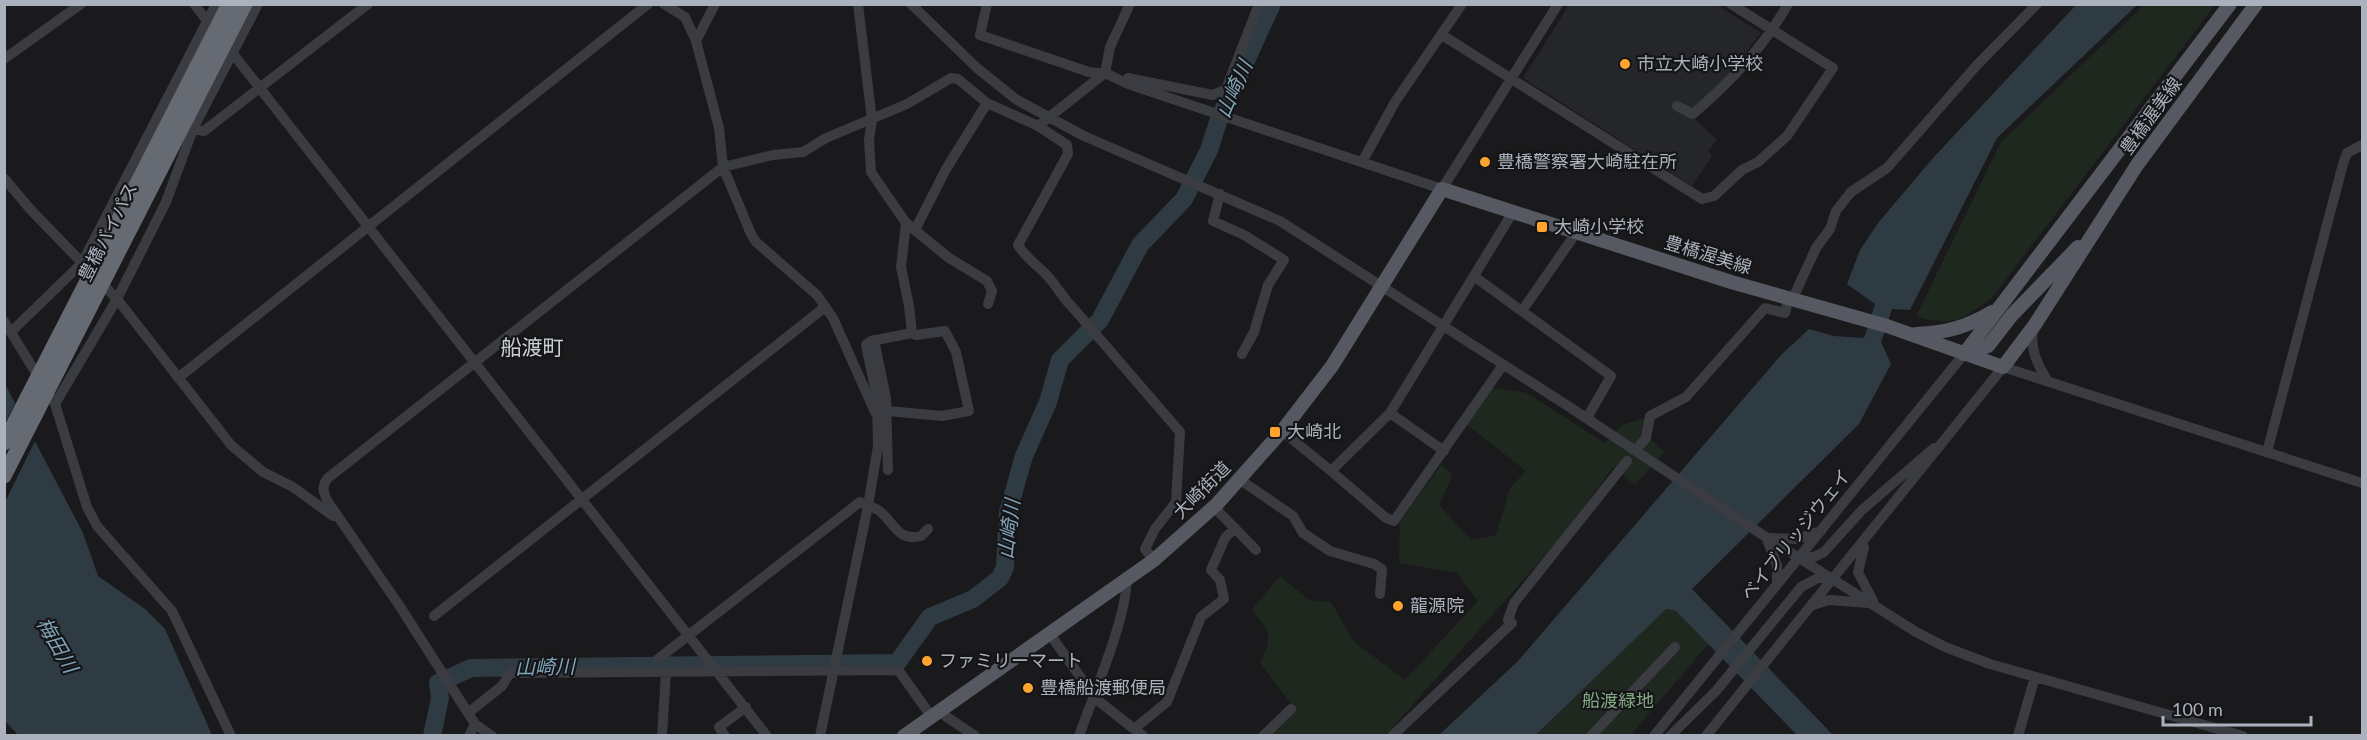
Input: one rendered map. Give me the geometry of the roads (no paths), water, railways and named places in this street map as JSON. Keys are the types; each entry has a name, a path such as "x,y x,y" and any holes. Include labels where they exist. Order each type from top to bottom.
{"highway":[{"name":"豊橋バイパス","path":"4,443 229,4"},
{"name":"豊橋バイパス","path":"4,476 245,4"}],"main road":[{"name":"豊橋渥美線","path":"1964,354 2230,4"},
{"name":"豊橋渥美線","path":"1442,189 1731,282 1791,297 1887,326 2003,367 2034,326 2137,165 2256,4"},
{"name":"大崎街道","path":"904,735 1154,560 1214,507 1282,431 1332,366 1442,189"},
{"path":"1964,354 1988,346 2012,315 2096,229"},
{"path":"1908,334 1938,333 1957,329 1999,308"}],"street":[{"path":"4,58 81,4"},
{"path":"194,4 231,56 767,735"},
{"path":"12,330 82,263 216,4"},
{"path":"55,404 117,299 166,202 193,129 258,4"},
{"path":"193,129 204,131 259,91 368,4"},
{"path":"178,378 648,4"},
{"path":"664,4 685,17 696,41 719,128 723,167 753,238 810,289 833,318 877,417"},
{"path":"696,41 711,17 715,4"},
{"path":"858,4 872,120 869,140 871,171 906,223 950,258 987,281 992,291 988,304"},
{"path":"911,4 977,68 1017,100 1048,118 1280,221 1587,418 1798,558 1945,647 1990,664 2243,735"},
{"path":"987,4 980,35 1089,72 1105,73 1213,95 1226,89 1259,4"},
{"path":"1362,162 1395,102 1462,4"},
{"path":"1105,73 1128,84 1442,189 1558,4"},
{"path":"1442,35 1512,77 1702,199 1714,196 1742,170 1758,162 1787,136 1833,68 1731,4"},
{"path":"1677,106 1693,114 1749,62 1773,31 1788,4"},
{"path":"1640,445 1646,438 1650,416 1686,397 1765,308 1785,313 1816,248 1830,230 1836,211 1851,192 1887,168 1977,65 2037,4"},
{"path":"1038,126 1105,73 1110,47 1130,5"},
{"path":"492,735 475,724 323,493 324,483 723,167 773,154 803,152 826,138 872,120 951,78 958,79 987,103 1038,126 1067,145 1068,154 1018,245 1027,260 1050,279 1060,296 1180,432 1176,502 1155,528 1145,549 1154,560"},
{"path":"915,231 946,170 987,103"},
{"path":"2267,452 2343,164 2347,153 2362,145"},
{"path":"4,178 30,209 117,299 231,445 247,460 313,500 345,526"},
{"path":"1220,194 1213,222 1244,235 1284,260 1268,285 1254,332 1242,354"},
{"path":"1331,471 1390,413 1513,212"},
{"path":"906,223 900,267 909,306 912,333"},
{"path":"1522,311 1576,233"},
{"path":"1475,277 1611,376 1587,418"},
{"path":"434,616 825,307"},
{"path":"4,321 12,330 55,404 87,507 97,526 172,610 231,735"},
{"path":"2034,326 2031,340 2034,353 2038,366 2048,381"},
{"path":"820,735 868,506 878,446 876,389 866,345 874,340 912,333 916,335 945,332 956,352 969,411 942,416 888,411"},
{"path":"874,340 882,370 888,411 888,470"},
{"name":"ベイブリッジウェイ","path":"1654,735 1964,354"},
{"path":"1282,431 1386,518 1394,521 1503,365"},
{"path":"1706,735 2003,367 2362,483"},
{"path":"1390,413 1444,451"},
{"path":"1798,558 1814,557 1824,552 1862,510 1948,437"},
{"path":"1392,735 1512,623 1508,620 1514,603 1627,462"},
{"path":"1239,479 1293,516 1303,533 1330,551 1374,564 1382,569 1380,594"},
{"path":"658,659 860,502 880,511 889,524 906,537 921,536 928,529"},
{"path":"1214,507 1256,550"},
{"path":"1049,633 1093,694 1139,732 1167,702 1201,617 1224,599 1220,580 1211,570 1224,538 1235,528"},
{"path":"1766,537 1796,539 1821,531"},
{"path":"1766,537 1777,565 1777,584"},
{"path":"1867,538 1858,572 1875,605"},
{"path":"1079,735 1120,617 1127,588 1126,578"},
{"path":"1670,735 1704,704 1801,587 1818,578 1834,578"},
{"path":"1812,605 1829,600 1847,599 1875,605"},
{"path":"1591,735 1675,647"},
{"path":"468,713 502,686 510,673 666,672 714,667 834,667 899,671 935,714 975,735"},
{"path":"662,735 666,672"},
{"path":"2018,735 2035,677"},
{"path":"725,735 719,727 746,707"},
{"path":"1263,735 1291,709"},
{"path":"469,735 475,724"}],"water":[{"path":"2076,5 2137,5 1997,138 1910,310 1892,309 1881,342 1891,364 1859,424 1692,589 1833,735 1797,735 1676,611 1666,609 1536,735 1438,736 1518,661 1781,355 1809,329 1834,336 1864,338 1875,304 1847,284 1860,250 1878,223 1933,158"},
{"name":"梅田川","path":"4,382 83,533 98,576 145,609 165,629 212,735 18,735 5,721"}],"waterway":[{"name":"山崎川","path":"432,736 440,698 438,683 471,668 897,663 930,617 973,599 1000,578 1005,567 1008,512 1024,456 1048,402 1060,360 1100,320 1140,245 1184,199 1209,150 1219,119 1272,4"}],"place":[{"name":"市立大崎小学校","path":"1625,64"},
{"name":"豊橋警察署大崎駐在所","path":"1485,162"},
{"name":"大崎小学校","path":"1542,227"},
{"name":"大崎北","path":"1275,432"},
{"name":"龍源院","path":"1398,606"},
{"name":"ファミリーマート","path":"927,661"},
{"name":"豊橋船渡郵便局","path":"1028,688"}],"district":[{"name":"船渡町","path":"532,348"}],"park label":[{"name":"船渡緑地","path":"1618,701"}]}
